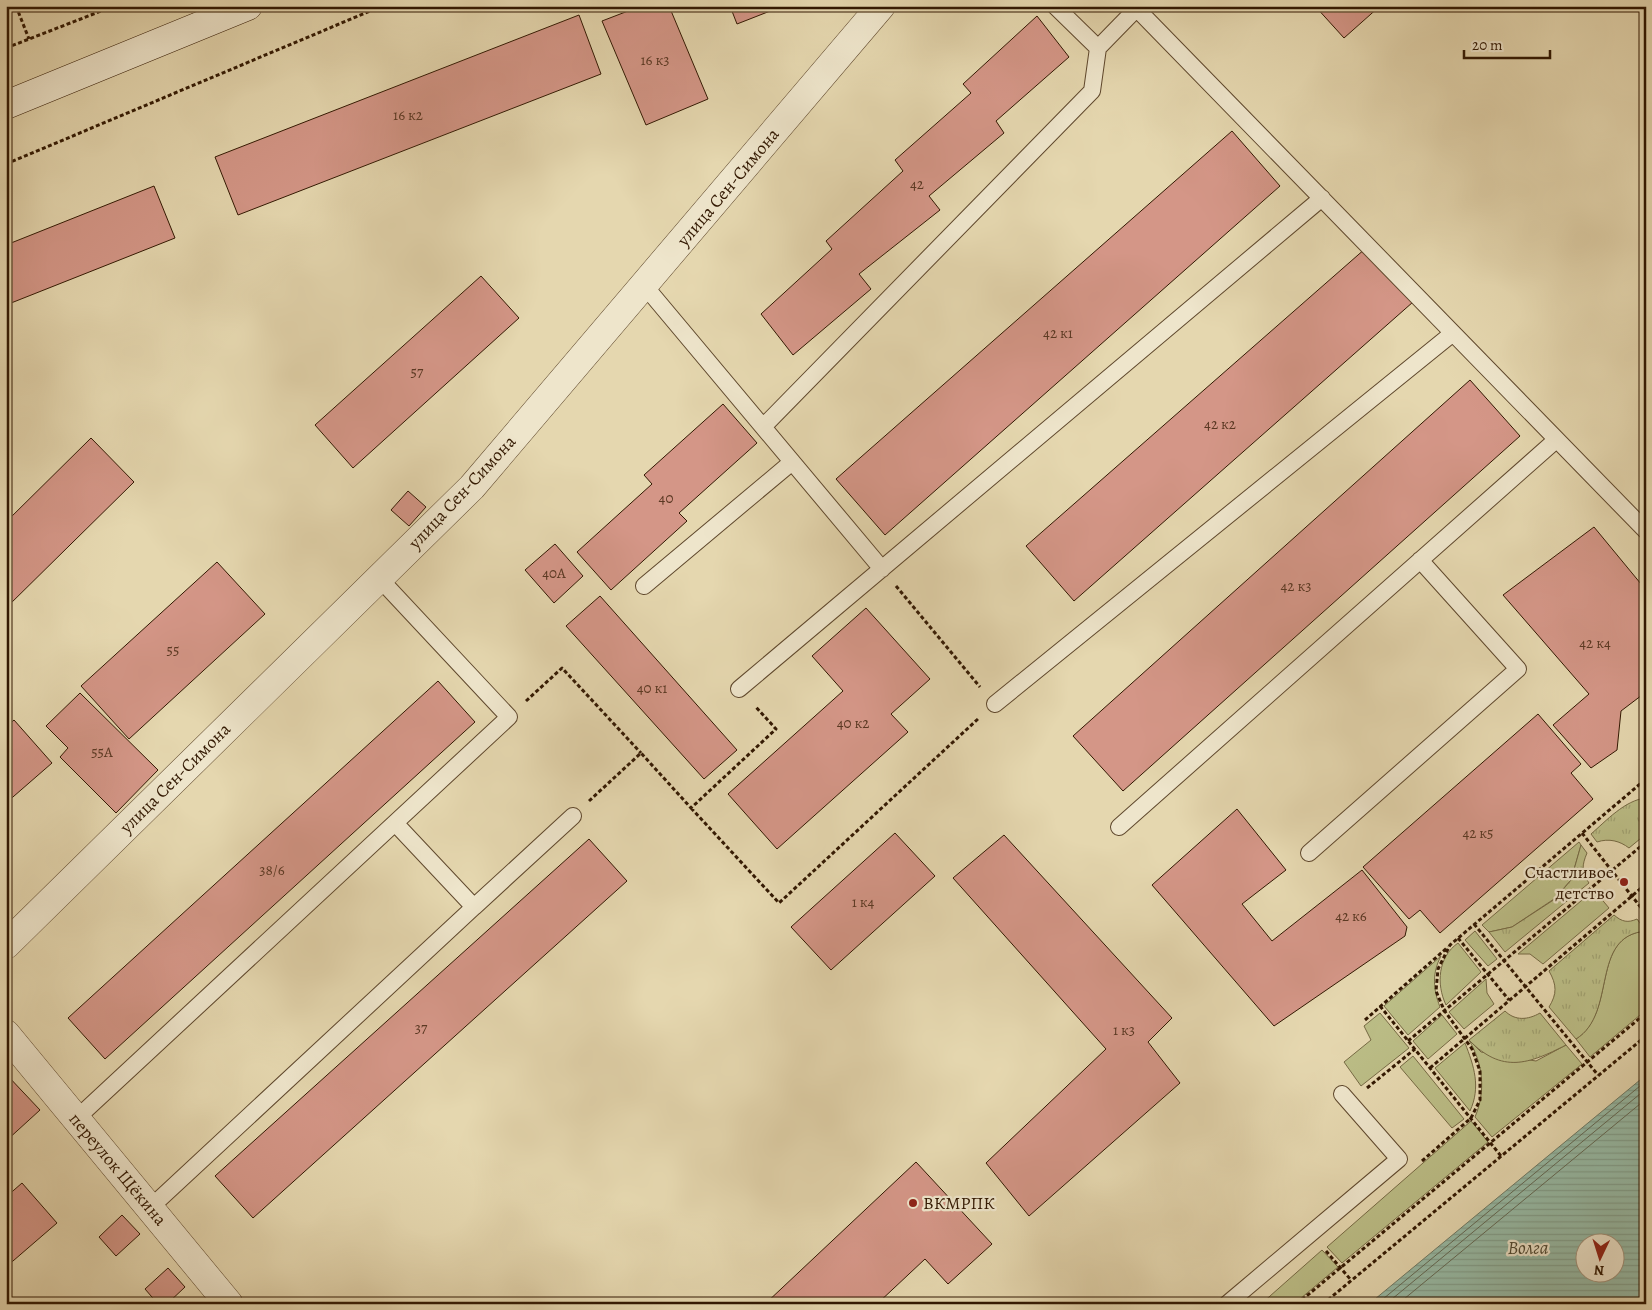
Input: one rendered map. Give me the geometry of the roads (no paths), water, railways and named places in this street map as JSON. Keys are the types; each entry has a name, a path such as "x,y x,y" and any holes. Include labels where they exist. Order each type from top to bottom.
{"street":[{"path":"6,105 248,6"},
{"name":"улица Сен-Симона","path":"6,945 472,487 882,6"},
{"name":"переулок Щёкина","path":"6,1034 229,1304"}],"lane":[{"path":"1055,6 1098,48"},
{"path":"763,427 1092,91 1098,48 1138,7 1646,531"},
{"path":"739,689 1322,198"},
{"path":"644,285 882,569"},
{"path":"995,704 1453,333"},
{"path":"1119,827 1556,440"},
{"path":"644,586 792,462"},
{"path":"1309,853 1518,668 1420,560"},
{"path":"76,1119 509,717 379,578"},
{"path":"150,1208 573,816"},
{"path":"395,822 474,907"},
{"path":"1227,1304 1399,1159 1346,1098"}],"water":[{"name":"Волга","path":"1646,1075 1646,1304 1369,1304"}],"place":[{"name":"Счастливое детство","path":"1624,882"},
{"name":"ВКМРПК","path":"913,1203"}]}
